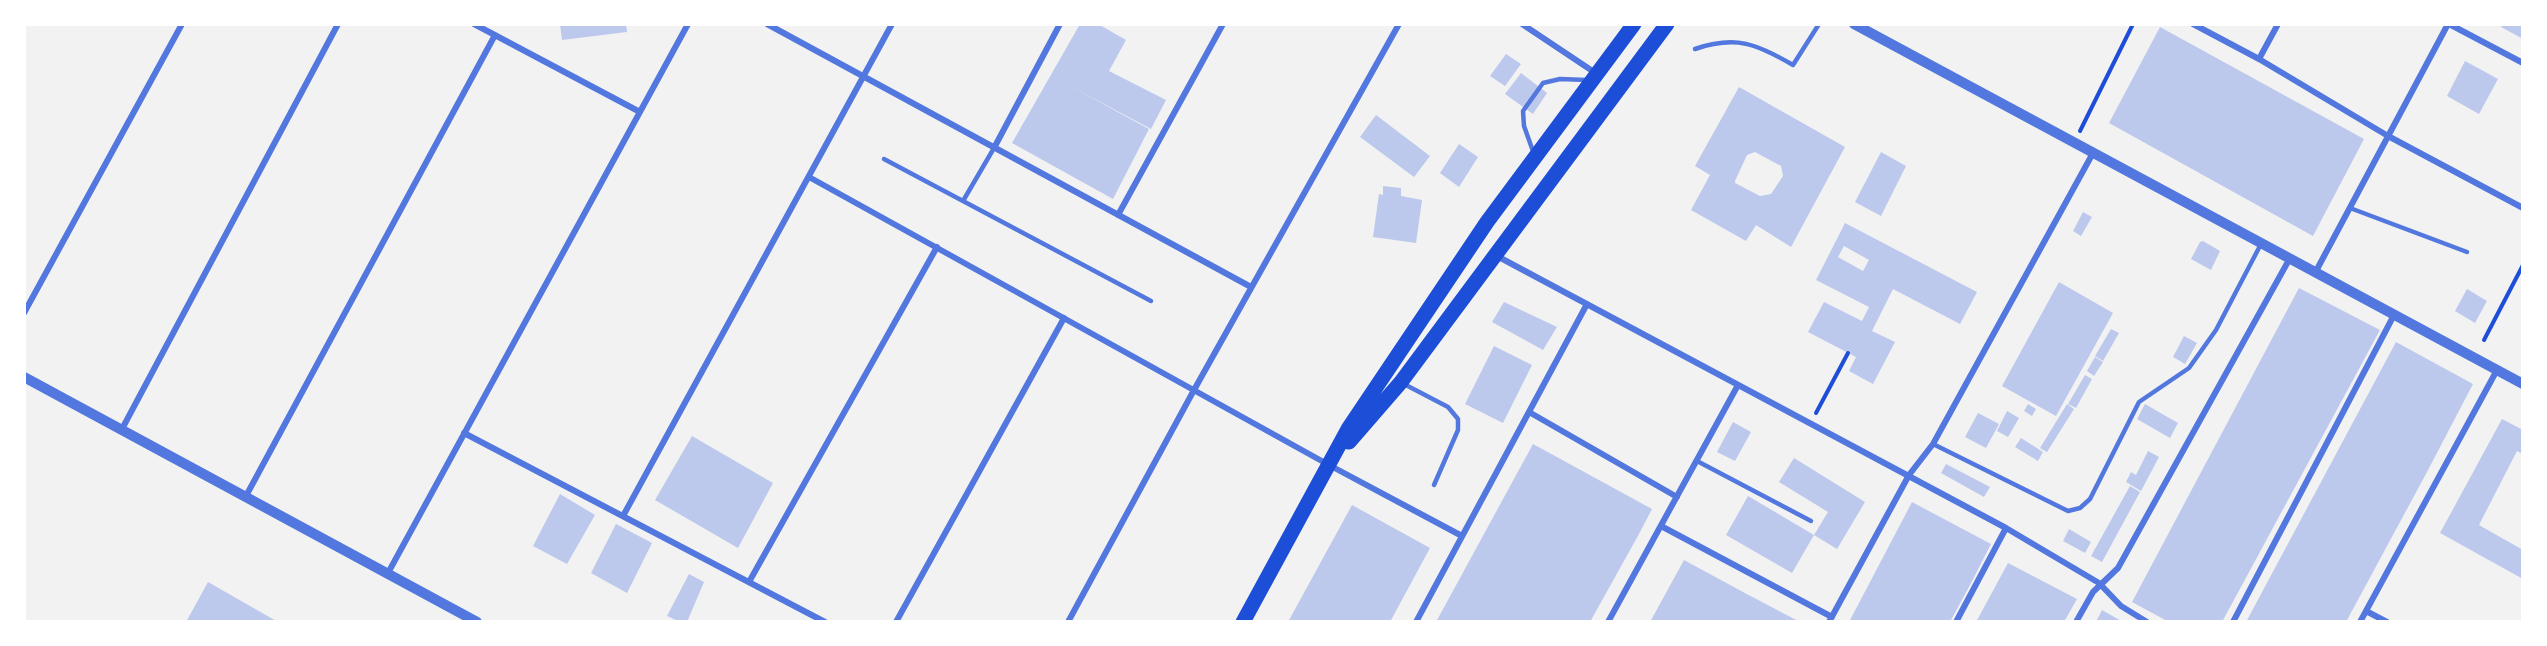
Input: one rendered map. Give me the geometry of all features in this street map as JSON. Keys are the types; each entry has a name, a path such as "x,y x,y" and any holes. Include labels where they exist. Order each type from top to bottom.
{"main road":[{"path":"1243,622 1348,429 1445,281 1634,24"},
{"path":"1329,465 1401,382 1666,24"}],"street":[{"path":"24,313 182,24"},
{"path":"122,429 338,24"},
{"path":"474,24 640,112"},
{"path":"388,573 688,24"},
{"path":"767,24 1251,287"},
{"path":"623,516 809,177 862,75 892,24"},
{"path":"994,148 1060,24"},
{"path":"1118,215 1223,24"},
{"path":"1068,622 1251,287 1399,24"},
{"path":"1522,24 1595,77"},
{"path":"1854,24 2523,384"},
{"path":"2193,24 2259,59 2388,136 2523,208"},
{"path":"2259,59 2278,24"},
{"path":"2315,273 2448,24 2523,63"},
{"path":"246,496 495,35"},
{"path":"1661,526 1830,620 1909,475 1934,444 2092,153"},
{"path":"809,177 1329,465 1462,536"},
{"path":"749,582 937,248"},
{"path":"1495,255 2006,528 2100,585 2121,606 2146,622"},
{"path":"2076,622 2093,592 2118,568 2290,258"},
{"path":"1416,622 1587,304"},
{"path":"2233,622 2394,315"},
{"path":"896,622 1064,318"},
{"path":"2360,622 2497,370"},
{"path":"24,377 477,622"},
{"path":"1608,622 1738,386"},
{"path":"1528,412 1677,497"},
{"path":"464,433 825,622"},
{"path":"1956,622 2006,528"},
{"path":"2366,611 2387,622"}],"lane":[{"path":"1695,49 1716,42 1742,41 1766,49 1793,65 1819,24"},
{"path":"1536,158 1524,126 1523,111 1543,83 1560,79 1595,77"},
{"path":"963,201 994,148"},
{"path":"884,159 1151,301"},
{"path":"2350,208 2467,252"},
{"path":"1934,444 2067,511 2080,508 2090,499 2139,402 2189,368 2216,330 2261,244"},
{"path":"1401,382 1448,407 1458,419 1458,430 1434,485"},
{"path":"1696,461 1811,521"}],"path":[{"path":"2073,143 2133,24"},
{"path":"2484,340 2523,265"},
{"path":"1810,424 1848,353"}],"building":[{"path":"560,24 626,24 627,32 562,40"},
{"path":"1080,24 1098,24 1126,40 1109,71 1166,100 1151,129 1070,86 1149,129 1113,199 1012,143"},
{"path":"2502,24 2523,24 2523,39 2501,27"},
{"path":"2160,27 2364,139 2313,236 2109,123"},
{"path":"1506,54 1521,64 1505,86 1490,76"},
{"path":"2465,61 2498,79 2479,114 2447,96"},
{"path":"1521,73 1547,93 1533,114 1505,94"},
{"path":"1739,87 1845,147 1791,247 1756,225 1746,241 1691,210 1710,175 1695,166","holes":["1755,152 1781,166 1783,176 1771,194 1760,196 1735,183 1747,155"]},
{"path":"1376,115 1430,156 1414,177 1360,137"},
{"path":"1459,144 1478,157 1459,187 1440,173"},
{"path":"1881,152 1906,166 1881,216 1855,202"},
{"path":"1383,186 1401,188 1401,196 1422,200 1416,243 1373,237 1379,194 1383,195"},
{"path":"2083,212 2092,217 2081,236 2073,231"},
{"path":"1845,223 1977,292 1960,324 1893,289 1872,331 1895,342 1873,384 1849,371 1856,357 1808,332 1824,302 1862,321 1869,307 1816,280","holes":["1844,246 1869,260 1863,271 1838,257"]},
{"path":"2203,241 2220,251 2211,270 2191,259 2200,242"},
{"path":"2059,282 2113,313 2056,416 2002,386"},
{"path":"2299,288 2380,330 2222,622 2169,622 2132,602"},
{"path":"2467,289 2487,301 2475,323 2455,311"},
{"path":"1504,302 1557,327 1543,350 1492,322"},
{"path":"2111,329 2119,333 2103,361 2095,356"},
{"path":"2184,336 2197,343 2185,364 2173,357"},
{"path":"2396,342 2473,384 2427,472 2346,622 2246,622"},
{"path":"1494,346 1532,365 1503,423 1465,404"},
{"path":"2095,357 2103,362 2094,376 2087,371"},
{"path":"2085,375 2092,379 2076,408 2068,404"},
{"path":"2028,404 2036,409 2032,416 2024,411"},
{"path":"2067,404 2074,409 2047,452 2040,448"},
{"path":"2145,404 2178,423 2170,438 2137,419"},
{"path":"2007,411 2019,418 2008,437 1997,431"},
{"path":"1978,413 1999,424 1986,448 1965,437"},
{"path":"2502,419 2523,430 2523,454 2517,451 2479,525 2523,550 2523,579 2440,533"},
{"path":"1733,422 1751,432 1735,461 1717,452"},
{"path":"692,436 773,483 738,548 655,500"},
{"path":"2021,438 2043,452 2038,461 2015,447"},
{"path":"1533,444 1652,509 1639,534 1590,622 1436,622"},
{"path":"2148,451 2159,457 2141,491 2126,482 2131,472 2136,475"},
{"path":"1794,458 1865,502 1837,549 1814,535 1828,512 1779,482"},
{"path":"1946,464 1990,487 1984,497 1941,473"},
{"path":"2130,486 2140,492 2102,562 2091,556"},
{"path":"560,494 595,515 567,564 533,546"},
{"path":"1748,496 1814,535 1792,573 1726,535"},
{"path":"1912,502 1991,544 1970,585 1950,622 1849,622"},
{"path":"1352,505 1430,548 1390,622 1288,622"},
{"path":"616,524 652,543 627,593 591,573"},
{"path":"2069,529 2091,542 2085,553 2063,541"},
{"path":"1684,560 1743,592 1800,622 1650,622"},
{"path":"2008,563 2077,599 2064,622 1976,622"},
{"path":"689,574 704,582 687,622 680,622 667,616"},
{"path":"208,582 278,622 186,622"},
{"path":"2102,610 2123,622 2096,622"}]}
